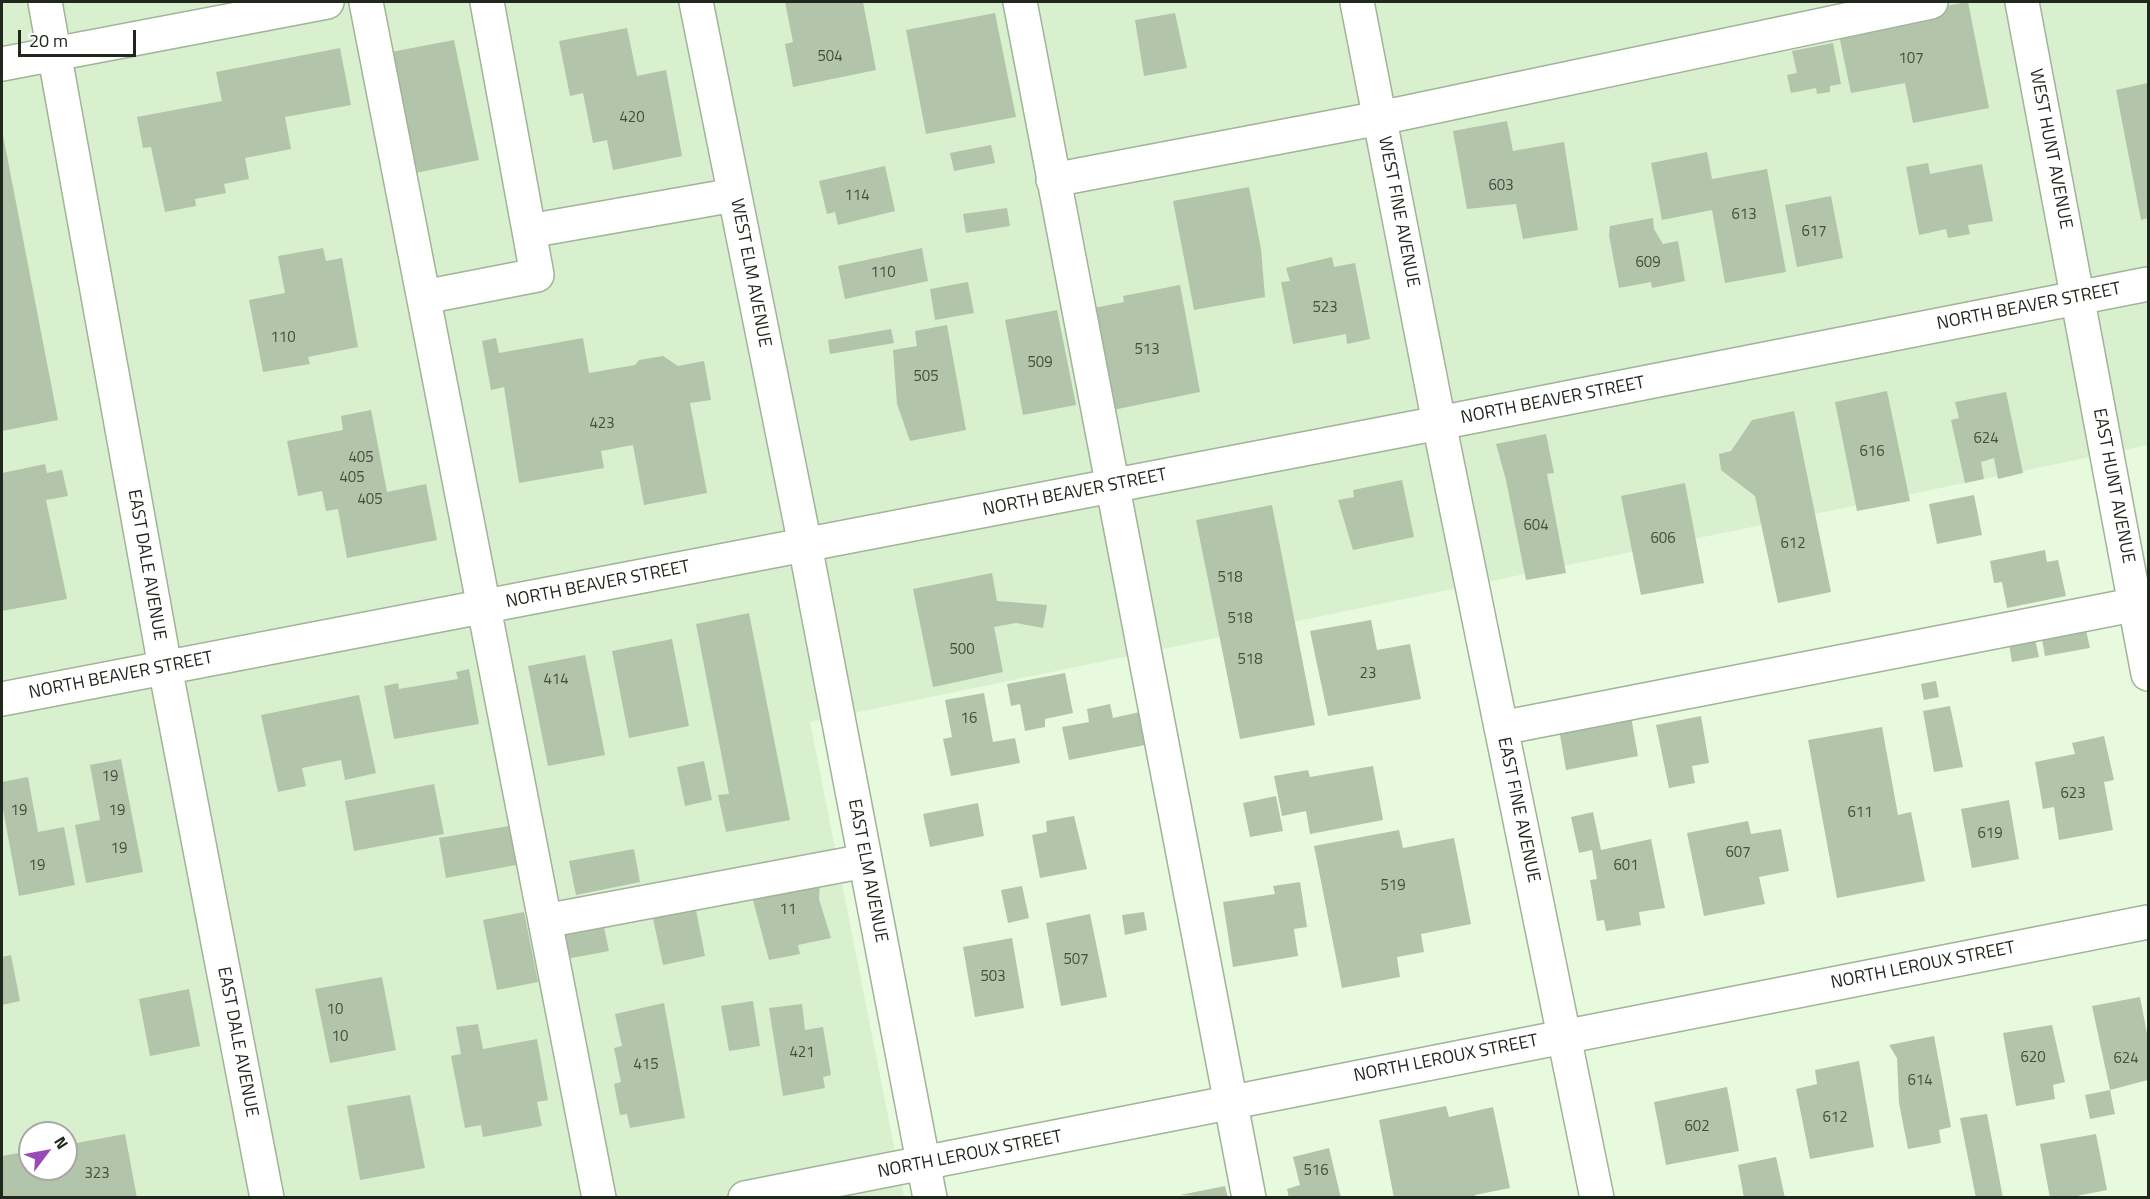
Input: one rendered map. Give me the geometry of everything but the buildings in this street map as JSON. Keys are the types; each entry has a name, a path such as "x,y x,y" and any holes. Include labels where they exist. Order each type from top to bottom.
{"street":[{"name":"EAST DALE AVENUE","path":"45,2 165,667 267,1197"},
{"path":"2,64 327,2"},
{"path":"366,2 599,1197"},
{"path":"424,297 537,275 487,2"},
{"name":"WEST ELM AVENUE","path":"696,2 805,545"},
{"path":"1020,2 1228,1104 1249,1197"},
{"name":"WEST FINE AVENUE","path":"1357,2 1439,423"},
{"path":"1053,180 1380,118 1931,2"},
{"name":"WEST HUNT AVENUE","path":"2022,2 2078,297"},
{"path":"529,231 734,195"},
{"name":"NORTH BEAVER STREET","path":"2,699 1439,423 2148,284"},
{"name":"EAST HUNT AVENUE","path":"2078,297 2142,604 2148,674"},
{"name":"EAST FINE AVENUE","path":"1439,423 1597,1197"},
{"name":"EAST ELM AVENUE","path":"805,545 930,1197"},
{"path":"1501,728 2142,604"},
{"path":"546,921 865,861"},
{"name":"NORTH LEROUX STREET","path":"745,1197 923,1164 2148,922"}],"shaded area":[{"path":"2,2 2148,2 2148,445 810,722 904,1197 2,1198"}]}
